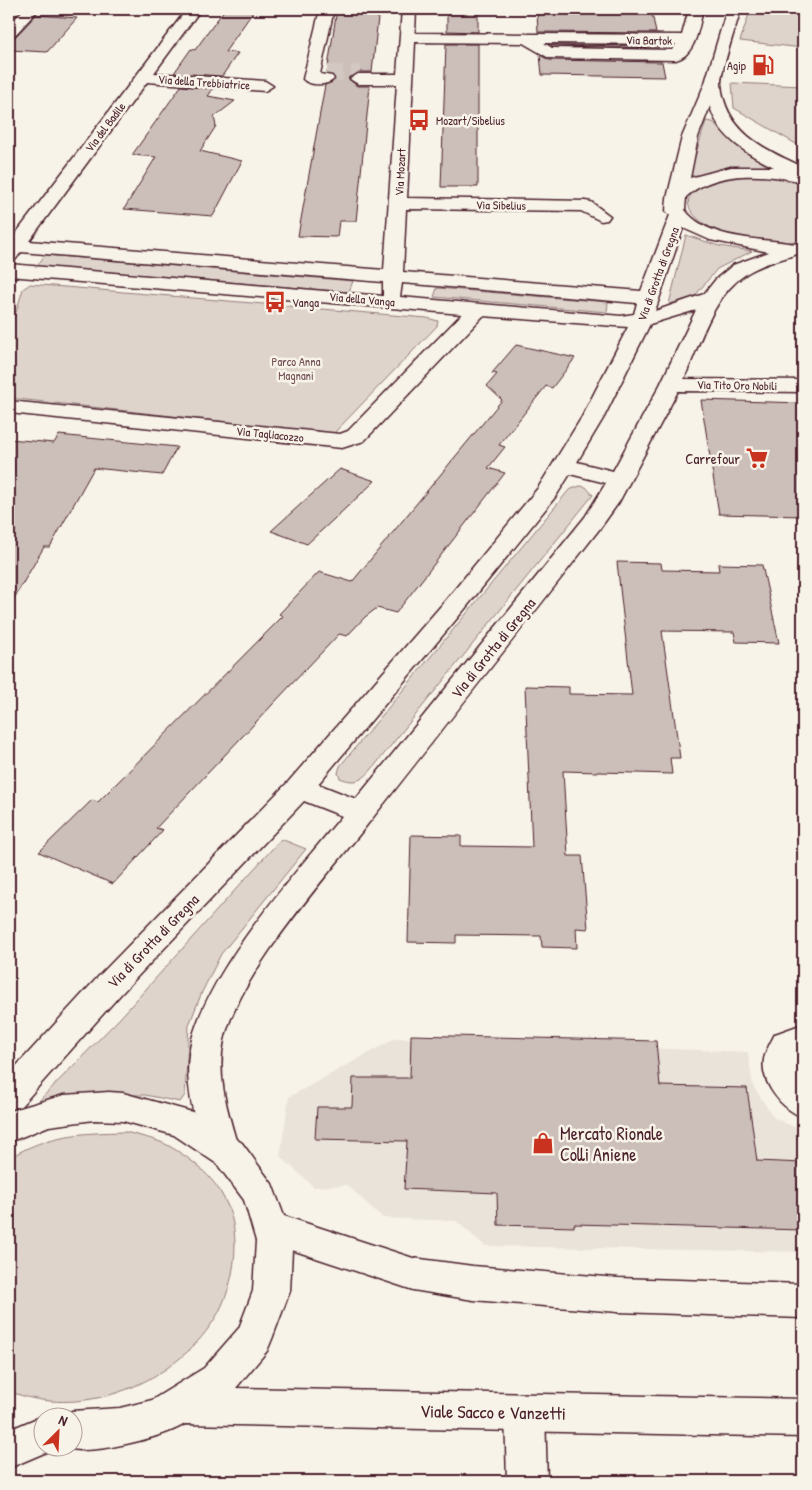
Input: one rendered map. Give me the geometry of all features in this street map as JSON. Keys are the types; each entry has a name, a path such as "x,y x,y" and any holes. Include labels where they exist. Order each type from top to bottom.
{"street":[{"path":"9,33 32,9"},
{"name":"Via del Badile","path":"11,249 194,9"},
{"path":"319,76 327,9"},
{"name":"Via Mozart","path":"392,302 409,9"},
{"name":"Via Bartok","path":"408,37 688,40 696,9"},
{"path":"734,9 713,83 700,110 690,138 675,205 679,215 695,227 720,238 752,245 800,248"},
{"path":"359,76 406,77"},
{"name":"Via della Trebbiatrice","path":"143,77 265,86"},
{"path":"713,83 722,118 735,133 758,151 803,176"},
{"path":"678,193 705,179 732,173 767,172 803,176"},
{"name":"Via Sibelius","path":"398,203 585,206 601,216"},
{"name":"Via di Grotta di Gregna","path":"9,1096 109,986 299,788 461,598 548,491 594,417 642,320 658,269 679,215"},
{"name":"Via di Grotta di Gregna","path":"221,1147 208,1093 205,1056 217,1018 254,951 291,900 593,522 671,385 711,298 723,283 740,269 800,248"},
{"name":"Via della Vanga","path":"11,249 394,276 649,298"},
{"name":"Via della Vanga","path":"9,270 614,321 642,320 668,314 711,298"},
{"name":"Via Tagliacozzo","path":"9,407 342,441 356,436 479,310"},
{"name":"Via Tito Oro Nobili","path":"671,385 803,386"},
{"path":"565,466 619,479"},
{"path":"299,788 361,812"},
{"path":"803,1037 787,1043 779,1061 781,1076 785,1085 803,1103"},
{"name":"Via di Grotta di Gregna","path":"9,1128 45,1114 74,1108 110,1105 142,1109 171,1117 198,1130 221,1147 255,1184 273,1228 275,1268 264,1317 249,1346 222,1377 183,1405 164,1415 140,1423 82,1429"},
{"path":"273,1228 412,1274 473,1283 618,1295 803,1301"},
{"name":"Viale Sacco e Vanzetti","path":"183,1405 524,1413 629,1412 803,1418"},
{"path":"524,1413 527,1481"},
{"path":"9,1425 32,1428"},
{"path":"9,1449 32,1440"}],"shaded area":[{"name":"Mercato Rionale Colli Aniene","path":"396,1038 748,1052 753,1086 774,1118 803,1131 803,1252 485,1246 456,1221 383,1218 347,1185 314,1187 280,1156 289,1097"}],"green space":[{"path":"784,9 803,9 803,48 740,41 749,14 770,15"},
{"path":"732,83 803,86 803,148 734,108"},
{"path":"706,121 713,122 733,143 770,168 720,169 688,179"},
{"path":"759,175 803,182 803,240 762,242 732,236 705,225 696,217 689,206 690,197 697,189 723,180"},
{"path":"686,235 719,246 752,251 717,269 694,297 669,304"},
{"path":"45,255 353,281 349,292 37,266"},
{"name":"Parco Anna Magnani","path":"30,284 427,318 438,321 437,326 334,433 327,433 9,398 9,335 23,289"},
{"path":"437,288 608,302 607,312 434,297"},
{"path":"580,486 586,487 593,495 372,769 358,780 350,781 340,778 338,773 340,766 569,490"},
{"path":"281,839 306,849 221,954 202,992 189,1025 185,1095 180,1102 145,1095 113,1095 32,1108 120,1018"},
{"path":"126,1132 159,1141 178,1151 194,1162 220,1191 231,1214 235,1247 234,1264 225,1298 210,1326 192,1347 171,1366 146,1381 120,1392 92,1399 64,1402 36,1399 9,1391 9,1158 51,1139 79,1134"}],"building":[{"path":"225,9 255,9 225,52 238,53 222,76 174,73 191,49 195,50"},
{"path":"337,9 379,9 372,72 358,72 348,78 357,86 370,86 356,221 339,221 337,237 298,236 325,85 336,79 334,75 327,73"},
{"path":"447,11 478,11 478,32 447,31"},
{"path":"537,12 652,13 656,33 538,32"},
{"path":"36,15 77,18 47,52 9,50 9,39 15,37"},
{"path":"446,44 478,44 478,187 441,187"},
{"path":"551,45 659,46 659,48 553,46"},
{"path":"540,55 549,60 662,62 665,77 542,75"},
{"path":"181,86 213,89 208,96 235,101 214,117 216,126 200,151 242,161 213,216 124,209 156,157 132,155"},
{"path":"516,345 575,358 552,388 546,386 499,445 505,447 488,468 505,473 396,613 377,608 365,617 347,636 339,634 156,828 163,830 113,884 39,852 92,800 98,802 283,616 279,614 319,572 352,582 502,400 487,386 497,374 492,373"},
{"name":"Carrefour","path":"701,400 803,403 803,516 719,514"},
{"path":"59,435 177,447 162,475 94,468 50,547 44,547 9,607 9,439 54,443"},
{"path":"340,469 375,481 307,544 271,531"},
{"path":"617,562 661,563 662,570 719,571 718,564 762,565 779,643 736,642 734,632 662,631 680,758 670,758 672,774 563,771 568,856 582,856 588,929 576,928 577,948 542,947 541,936 456,935 456,943 408,942 411,835 461,836 461,846 532,847 525,686 569,687 569,694 632,695"},
{"name":"Mercato Rionale Colli Aniene","path":"411,1035 656,1041 660,1086 747,1088 757,1161 803,1163 803,1230 574,1224 574,1227 498,1225 497,1193 404,1189 407,1141 315,1139 317,1107 352,1107 353,1078 410,1078"}],"tunnel":[{"path":"327,73 360,73"}],"place":[{"name":"Agip","path":"763,65"},
{"name":"Mozart/Sibelius","path":"419,120"},
{"name":"Vanga","path":"275,302"},
{"name":"Carrefour","path":"757,458"},
{"name":"Mercato Rionale Colli Aniene","path":"543,1143"}]}
